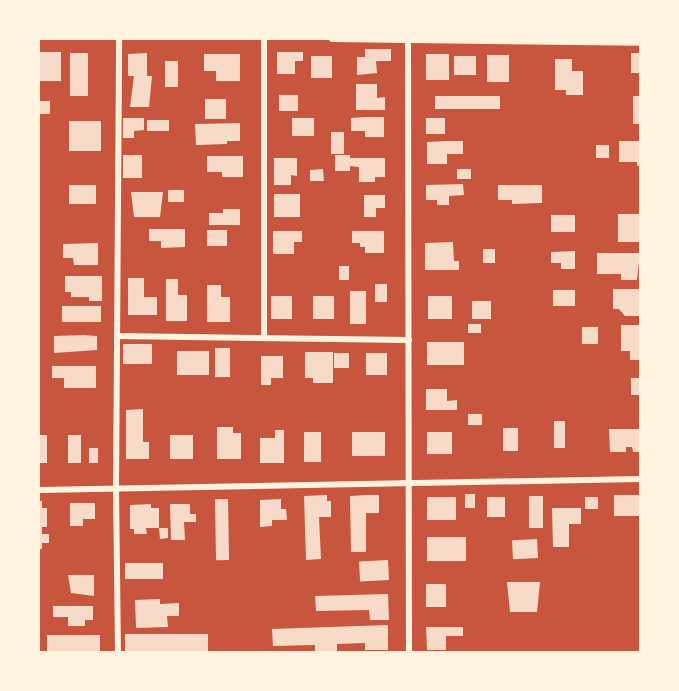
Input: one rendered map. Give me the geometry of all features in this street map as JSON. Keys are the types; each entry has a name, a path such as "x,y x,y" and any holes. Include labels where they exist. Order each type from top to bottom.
{"street":[{"path":"118,652 116,488 119,39"},
{"path":"264,39 264,338"},
{"path":"332,39 640,43"},
{"path":"408,40 409,652"},
{"path":"117,336 409,339"},
{"path":"39,490 640,479"}],"building":[{"path":"365,49 391,49 391,61 376,61 377,73 357,75 357,57 365,57"},
{"path":"39,52 61,52 61,81 39,81"},
{"path":"277,52 303,52 303,61 295,61 295,74 277,74"},
{"path":"70,53 88,53 88,96 70,96"},
{"path":"147,53 147,76 152,76 149,107 130,107 134,76 128,76 128,54"},
{"path":"631,53 640,53 640,73 631,73"},
{"path":"204,54 240,54 240,81 216,81 216,71 204,71"},
{"path":"426,54 449,54 449,80 426,80"},
{"path":"487,55 509,55 509,82 487,82"},
{"path":"311,56 332,56 332,78 311,78"},
{"path":"454,56 476,56 476,75 454,75"},
{"path":"555,59 572,59 572,71 583,71 583,95 566,95 566,90 555,90"},
{"path":"165,61 178,61 178,87 165,87"},
{"path":"356,84 377,84 377,98 385,97 385,110 356,110"},
{"path":"279,95 298,95 298,111 279,111"},
{"path":"435,96 500,96 500,109 435,109"},
{"path":"633,96 640,96 640,124 633,124"},
{"path":"205,99 226,99 226,119 205,119"},
{"path":"39,101 50,101 50,114 39,114"},
{"path":"384,117 384,137 365,137 365,131 351,131 351,118"},
{"path":"123,118 144,118 144,130 134,131 134,138 123,138"},
{"path":"292,118 314,118 314,136 292,136"},
{"path":"426,118 445,118 445,134 426,134"},
{"path":"147,120 169,120 169,131 147,131"},
{"path":"69,121 101,121 101,151 69,151"},
{"path":"240,123 240,141 227,141 227,144 196,145 195,124"},
{"path":"331,132 344,132 344,154 331,154"},
{"path":"463,141 463,154 447,154 447,164 427,164 427,142"},
{"path":"619,141 640,141 640,166 637,166 637,162 619,162"},
{"path":"596,145 609,145 609,158 596,158"},
{"path":"123,155 142,155 142,178 123,178"},
{"path":"335,155 350,155 350,158 385,158 385,177 375,177 375,182 359,182 359,167 350,166 350,171 335,171"},
{"path":"207,156 243,156 243,177 222,177 222,172 207,172"},
{"path":"274,158 297,158 297,176 291,175 291,185 274,185"},
{"path":"323,169 324,181 310,181 310,170"},
{"path":"457,169 471,169 471,179 457,179"},
{"path":"463,184 464,195 449,196 449,205 437,205 437,200 426,200 426,185"},
{"path":"69,185 96,185 96,204 69,204"},
{"path":"498,185 542,185 542,203 512,204 512,200 498,200"},
{"path":"168,190 184,190 184,202 168,202"},
{"path":"131,192 163,192 160,217 134,217"},
{"path":"274,194 300,194 300,217 274,217"},
{"path":"364,195 385,195 385,208 376,208 376,217 364,217"},
{"path":"223,209 240,209 240,225 209,225 209,213 223,213"},
{"path":"618,214 640,214 640,242 618,242"},
{"path":"551,215 575,215 575,232 551,232"},
{"path":"149,229 185,229 185,247 161,248 161,241 149,241"},
{"path":"207,230 227,230 227,246 207,246"},
{"path":"273,231 302,231 302,242 294,242 294,254 273,254"},
{"path":"352,231 384,231 384,253 365,253 365,247 360,247 360,243 352,243"},
{"path":"453,242 454,261 459,261 459,270 425,270 425,243"},
{"path":"98,243 98,265 74,265 73,258 63,258 63,244"},
{"path":"483,249 495,249 495,263 483,263"},
{"path":"575,251 575,269 561,269 561,263 551,263 551,252"},
{"path":"597,253 640,253 637,280 621,280 621,274 597,274"},
{"path":"339,266 349,266 349,280 339,280"},
{"path":"65,276 102,276 102,301 89,301 89,297 71,297 71,292 65,292"},
{"path":"128,278 144,278 144,297 157,297 157,315 128,315"},
{"path":"166,279 178,279 178,295 187,295 187,321 166,321"},
{"path":"375,284 387,284 387,302 375,302"},
{"path":"207,285 221,285 221,297 230,297 230,322 207,322"},
{"path":"613,289 640,289 640,316 625,316 619,309 613,309"},
{"path":"553,290 575,290 575,306 553,306"},
{"path":"350,291 366,291 366,324 350,324"},
{"path":"271,296 292,296 292,319 271,319"},
{"path":"313,296 334,296 334,319 313,319"},
{"path":"428,296 452,296 452,319 428,319"},
{"path":"472,301 491,301 491,319 472,319"},
{"path":"62,306 101,306 101,322 62,322"},
{"path":"468,324 481,324 481,333 468,333"},
{"path":"621,325 640,325 640,360 630,360 630,351 621,351"},
{"path":"582,327 598,327 598,344 582,344"},
{"path":"54,336 97,336 97,350 54,353"},
{"path":"427,342 464,342 464,365 427,365"},
{"path":"123,344 152,344 152,364 123,364"},
{"path":"215,348 230,348 230,377 215,377"},
{"path":"177,351 209,351 209,375 177,375"},
{"path":"305,352 333,352 333,383 313,383 313,378 305,378"},
{"path":"334,353 349,353 349,368 334,368"},
{"path":"366,353 387,353 387,375 366,375"},
{"path":"261,356 283,356 283,378 271,378 271,385 261,385"},
{"path":"52,366 96,366 96,388 64,388 64,378 52,378"},
{"path":"631,378 640,378 640,395 631,395"},
{"path":"426,389 447,389 447,401 457,400 457,410 426,410"},
{"path":"143,409 143,442 149,442 149,459 126,459 126,410"},
{"path":"468,414 482,414 482,425 468,425"},
{"path":"554,421 565,421 565,448 554,448"},
{"path":"217,427 233,427 233,433 241,433 241,459 217,459"},
{"path":"503,428 518,428 518,451 503,451"},
{"path":"609,429 640,429 640,452 633,452 632,447 626,447 626,452 610,452"},
{"path":"275,430 284,430 284,463 260,463 260,438 275,438"},
{"path":"304,432 321,432 321,462 304,462"},
{"path":"352,432 385,432 385,456 352,456"},
{"path":"427,432 452,432 452,454 427,454"},
{"path":"39,435 47,435 47,463 39,463"},
{"path":"68,435 81,435 81,463 68,463"},
{"path":"170,435 193,435 193,459 170,459"},
{"path":"89,448 98,448 98,463 89,463"},
{"path":"465,494 475,494 475,508 465,508"},
{"path":"327,495 327,501 331,501 331,517 319,517 321,559 306,560 304,496"},
{"path":"379,495 379,513 366,513 366,552 351,552 350,496"},
{"path":"614,495 640,495 640,516 614,516"},
{"path":"529,496 543,496 543,528 529,528"},
{"path":"427,497 456,497 456,520 427,520"},
{"path":"487,497 505,497 505,517 487,517"},
{"path":"585,497 598,497 598,509 585,509"},
{"path":"215,499 228,499 229,560 216,560"},
{"path":"281,499 281,509 286,509 287,520 272,520 272,526 260,527 260,500"},
{"path":"39,501 42,501 42,508 47,508 47,527 42,527 42,534 49,534 49,543 42,543 42,549 39,549"},
{"path":"70,503 95,503 95,519 83,519 83,526 70,526"},
{"path":"151,504 151,508 159,508 159,528 146,528 147,534 134,534 134,529 130,529 130,505"},
{"path":"170,504 190,504 190,514 196,514 196,522 184,522 185,540 171,540"},
{"path":"552,508 581,508 581,524 569,524 569,547 553,547"},
{"path":"159,528 168,528 168,538 160,539"},
{"path":"427,537 466,537 466,561 427,561"},
{"path":"537,539 538,558 513,559 512,540"},
{"path":"388,560 389,580 360,581 359,562"},
{"path":"125,563 163,563 163,579 125,579"},
{"path":"68,575 94,575 94,596 71,593"},
{"path":"507,582 540,582 537,612 510,612"},
{"path":"426,584 446,584 446,607 426,607"},
{"path":"388,594 389,620 370,620 369,610 316,611 315,596"},
{"path":"160,599 160,604 179,603 179,616 167,616 168,627 136,628 135,600"},
{"path":"53,606 93,606 93,620 85,620 85,626 68,626 68,617 53,617"},
{"path":"388,625 388,650 365,650 365,643 337,644 337,652 315,652 315,645 273,646 272,629"},
{"path":"426,627 463,627 463,636 446,636 446,650 427,650"},
{"path":"125,634 208,634 208,652 125,652"},
{"path":"47,635 100,635 100,652 47,652"}]}
